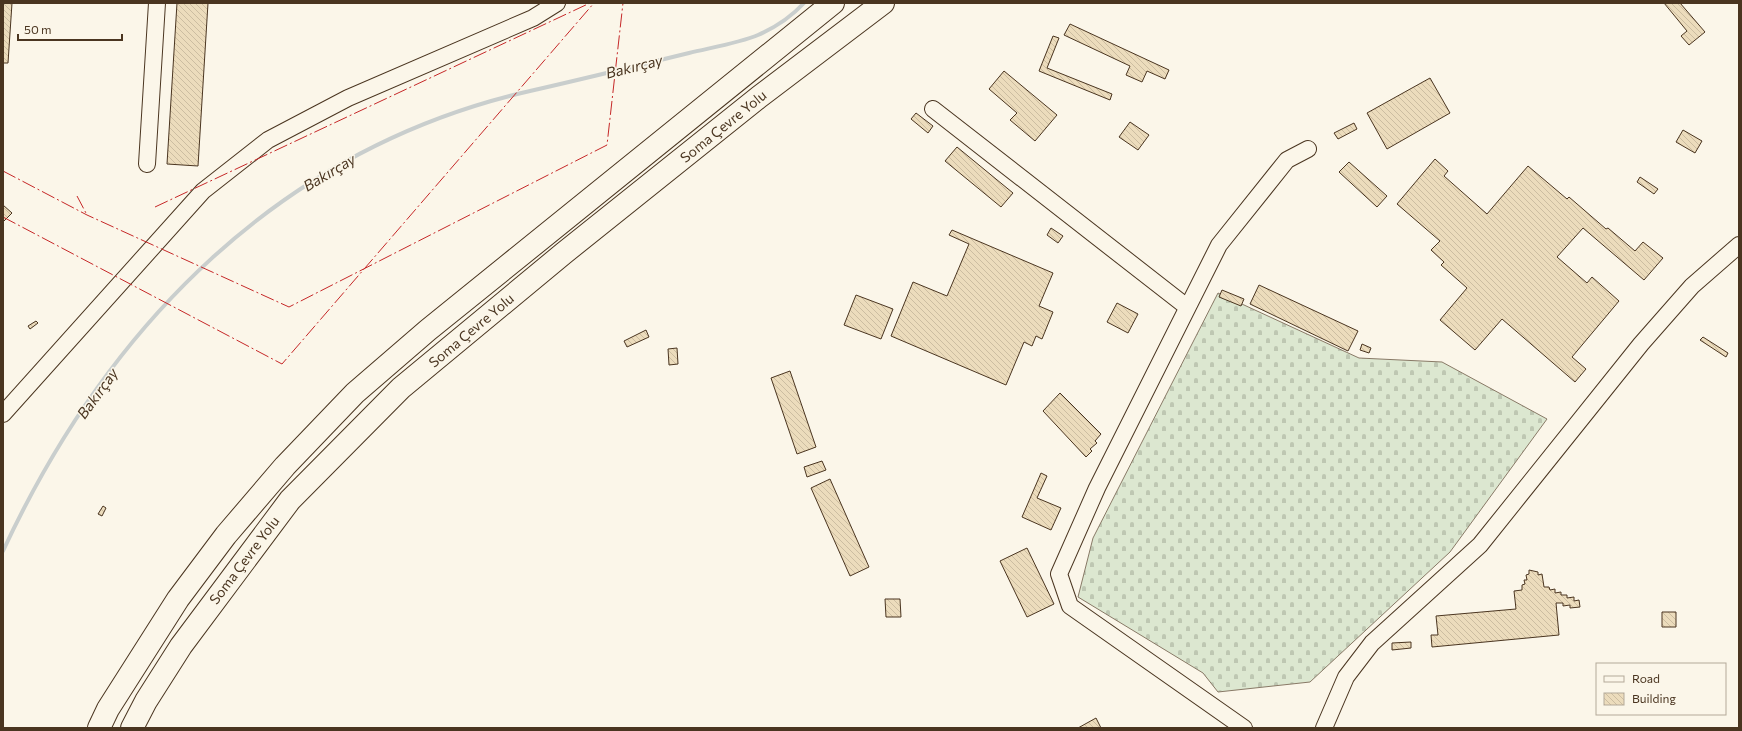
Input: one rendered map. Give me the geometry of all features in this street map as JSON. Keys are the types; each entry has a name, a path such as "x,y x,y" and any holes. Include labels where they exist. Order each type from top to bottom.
{"highway":[{"name":"Soma Çevre Yolu","path":"99,728 108,710 178,599 226,535 284,466 355,393 428,330 833,3"},
{"name":"Soma Çevre Yolu","path":"132,728 146,701 181,646 290,500 401,388 564,253 735,116 883,3"}],"street":[{"path":"147,164 157,3"},
{"path":"3,414 203,191 268,140 348,98 533,18 557,3"},
{"path":"933,109 1187,307"},
{"path":"1244,728 1070,606 1059,574 1096,488 1219,245 1287,160 1308,149"},
{"path":"1324,728 1346,677 1372,644 1480,545 1641,344 1692,286 1739,245"}],"green space":[{"path":"1218,293 1359,358 1442,362 1547,419 1450,552 1310,682 1218,692 1203,673 1078,597 1093,538"}],"building":[{"path":"3,3 12,3 8,63 3,63"},
{"path":"177,3 208,3 198,166 167,164"},
{"path":"1664,3 1680,3 1705,32 1689,45 1681,36 1687,31"},
{"path":"1070,24 1169,70 1165,79 1147,71 1142,82 1126,75 1130,66 1064,35"},
{"path":"1053,36 1059,38 1047,68 1112,94 1110,100 1039,71"},
{"path":"1004,71 1057,115 1035,141 1010,120 1017,113 989,89"},
{"path":"1430,78 1450,113 1387,149 1367,113"},
{"path":"916,113 933,126 928,133 911,119"},
{"path":"1130,122 1149,135 1138,150 1119,137"},
{"path":"1354,123 1357,129 1338,139 1334,133"},
{"path":"1683,130 1702,141 1695,153 1676,142"},
{"path":"957,147 1013,193 1001,207 945,161"},
{"path":"1435,159 1448,171 1444,176 1487,214 1528,166 1567,199 1569,197 1606,229 1608,228 1635,251 1643,242 1663,258 1644,280 1583,228 1557,257 1587,283 1592,277 1619,301 1572,357 1586,369 1575,382 1502,319 1475,350 1440,320 1467,288 1441,265 1444,262 1431,250 1440,241 1397,204"},
{"path":"1349,162 1387,196 1377,207 1339,172"},
{"path":"1640,177 1658,189 1654,194 1637,182"},
{"path":"3,205 12,213 3,222"},
{"path":"1051,228 1063,236 1058,243 1047,235"},
{"path":"952,230 1053,273 1039,306 1053,312 1042,339 1036,336 1032,346 1024,342 1006,385 891,336 913,282 947,296 969,244 949,235"},
{"path":"1259,285 1358,331 1348,351 1250,304"},
{"path":"1222,290 1244,299 1241,306 1219,297"},
{"path":"856,295 893,309 881,339 844,325"},
{"path":"1117,303 1138,314 1128,333 1107,322"},
{"path":"36,321 38,323 30,329 28,326"},
{"path":"646,330 649,337 627,347 624,341"},
{"path":"1703,337 1728,353 1726,357 1700,340"},
{"path":"1362,344 1371,348 1369,353 1360,350"},
{"path":"677,348 678,364 669,365 668,349"},
{"path":"790,371 816,447 797,454 771,378"},
{"path":"1060,393 1101,434 1095,441 1097,443 1090,449 1092,451 1086,457 1043,411"},
{"path":"822,461 826,470 807,477 804,467"},
{"path":"1041,473 1047,476 1037,498 1061,508 1051,530 1022,517"},
{"path":"830,479 869,567 850,576 811,488"},
{"path":"103,506 106,508 102,516 98,514"},
{"path":"1027,548 1054,604 1027,617 1000,561"},
{"path":"1529,570 1538,572 1538,575 1542,574 1544,587 1549,587 1550,590 1555,589 1555,593 1561,592 1561,595 1567,595 1567,598 1574,597 1574,601 1579,600 1580,607 1570,608 1570,605 1563,606 1563,603 1556,603 1559,635 1432,647 1431,635 1438,635 1436,616 1516,609 1514,591 1522,590 1522,585 1525,584 1524,580 1527,580 1526,575 1529,574"},
{"path":"885,599 900,599 901,617 886,617"},
{"path":"1662,612 1676,612 1676,627 1662,627"},
{"path":"1411,642 1411,648 1392,650 1392,643"},
{"path":"1096,718 1101,728 1078,728"}],"waterway":[{"name":"Bakırçay","path":"3,551 46,469 95,392 150,321 212,258 282,202 357,155 440,118 530,91 750,38 776,25 804,3"}],"power":[{"path":"155,207 590,3"},
{"path":"3,217 282,364 594,3"},
{"path":"3,171 87,215 289,307 607,145 623,3"},
{"path":"77,196 87,215"}]}
